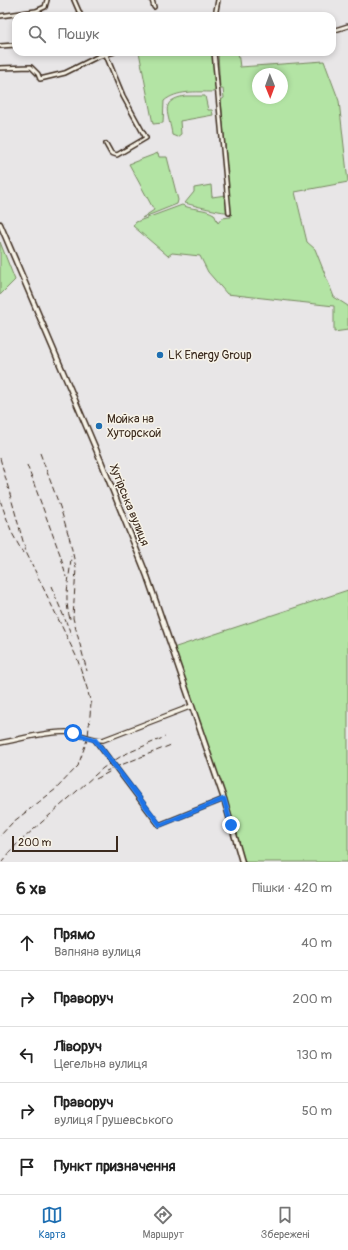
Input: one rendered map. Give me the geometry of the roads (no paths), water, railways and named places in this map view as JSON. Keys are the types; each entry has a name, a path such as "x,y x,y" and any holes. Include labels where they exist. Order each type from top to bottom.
{"main road":[{"name":"Хутірська вулиця","path":"0,224 101,461 147,576 224,799 242,862"}],"street":[{"path":"29,12 45,7 47,0"},
{"path":"74,0 79,12"},
{"path":"152,0 154,8"},
{"path":"216,12 218,0"},
{"path":"0,16 12,14"},
{"path":"336,30 348,26"},
{"path":"0,46 12,45"},
{"path":"0,68 31,67 38,74 40,79 65,74 102,56"},
{"path":"106,56 123,96 146,138 117,155 111,153 106,144"},
{"path":"214,56 229,213"},
{"path":"0,743 64,732 95,740 111,738 192,706"},
{"path":"95,740 160,825 224,799"}],"railway":[{"path":"40,453 60,507 70,540"},
{"path":"0,458 26,552 77,658 91,704 88,737 78,766 56,789 13,822 0,836"},
{"path":"27,465 61,557 66,577"},
{"path":"0,500 12,533 23,553"},
{"path":"69,536 76,568 73,618 87,671"},
{"path":"70,619 67,595 71,556"},
{"path":"51,586 72,636"},
{"path":"2,862 16,845 103,768 123,755 165,737"},
{"path":"106,771 171,745"},
{"path":"96,779 111,771"}],"place":[{"name":"LK Energy Group","path":"160,355"},
{"name":"Мойка на Хуторской","path":"99,426"}]}
